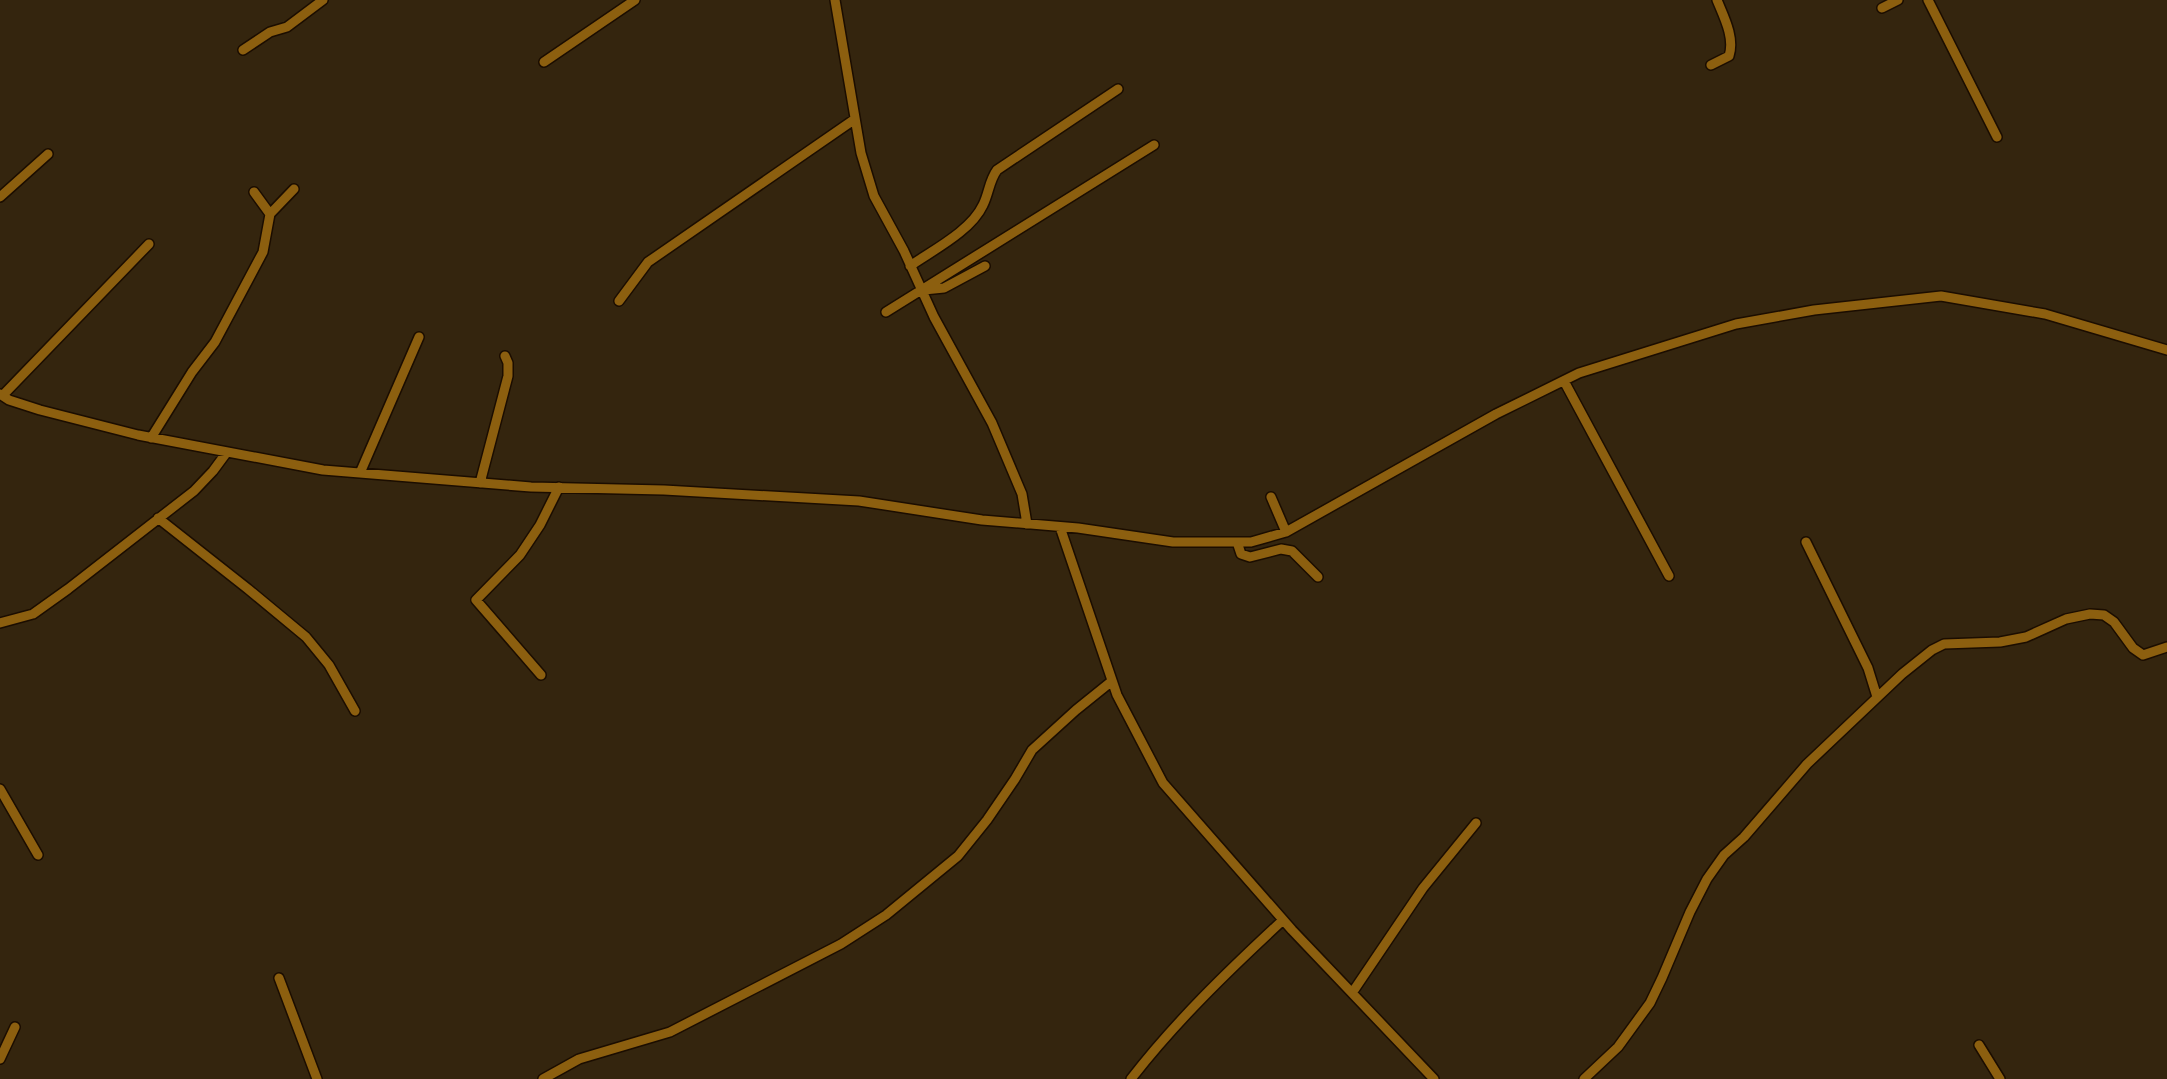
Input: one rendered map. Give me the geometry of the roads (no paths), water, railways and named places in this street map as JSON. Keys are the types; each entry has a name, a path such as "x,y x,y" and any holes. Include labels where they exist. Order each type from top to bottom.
{"street":[{"path":"243,50 270,32 286,27 323,0"},
{"path":"544,62 635,0"},
{"path":"835,0 861,153 874,196 934,317 992,423 1022,494 1027,524"},
{"path":"1711,65 1729,56 1732,47 1727,24 1717,0"},
{"path":"1882,8 1898,0"},
{"path":"1928,0 1997,137"},
{"path":"910,266 970,224 983,206 991,178 997,170 1118,89"},
{"path":"619,301 648,262 855,119"},
{"path":"886,312 1154,146"},
{"path":"0,197 48,154"},
{"path":"151,438 192,372 215,342 263,252 270,214 294,189"},
{"path":"254,192 270,214"},
{"path":"149,244 1,394 9,400 40,410 151,438 323,470 480,483 859,501 982,520 1060,527 1173,542 1251,542 1286,532 1496,414 1579,373 1736,324 1814,310 1941,296 2045,314 2167,350"},
{"path":"921,290 944,288 985,266"},
{"path":"360,473 419,337"},
{"path":"480,483 508,376 508,363 505,356"},
{"path":"1564,381 1669,576"},
{"path":"0,623 33,614 194,491 227,452"},
{"path":"541,675 476,600 520,555 540,525 559,487"},
{"path":"1271,497 1286,532"},
{"path":"158,518 248,588 306,637 329,665 355,711"},
{"path":"1060,527 1117,695 1163,783 1283,920 1434,1079"},
{"path":"1237,542 1241,554 1250,557 1281,549 1292,551 1318,577"},
{"path":"1806,542 1868,668 1877,697"},
{"path":"1584,1079 1618,1047 1650,1003 1690,912 1707,879 1724,855 1744,837 1807,764 1924,656 1944,644 2000,642 2026,637 2066,619 2090,614 2104,615 2114,622 2133,648 2143,655 2167,647"},
{"path":"543,1079 579,1059 670,1032 841,944 886,915 958,856 987,820 1032,750 1112,681"},
{"path":"0,789 38,855"},
{"path":"1352,993 1423,888 1476,823"},
{"path":"1131,1079 1160,1041 1216,983 1283,920"},
{"path":"279,978 317,1079"},
{"path":"0,1059 15,1027"},
{"path":"1979,1045 2000,1079"}]}
